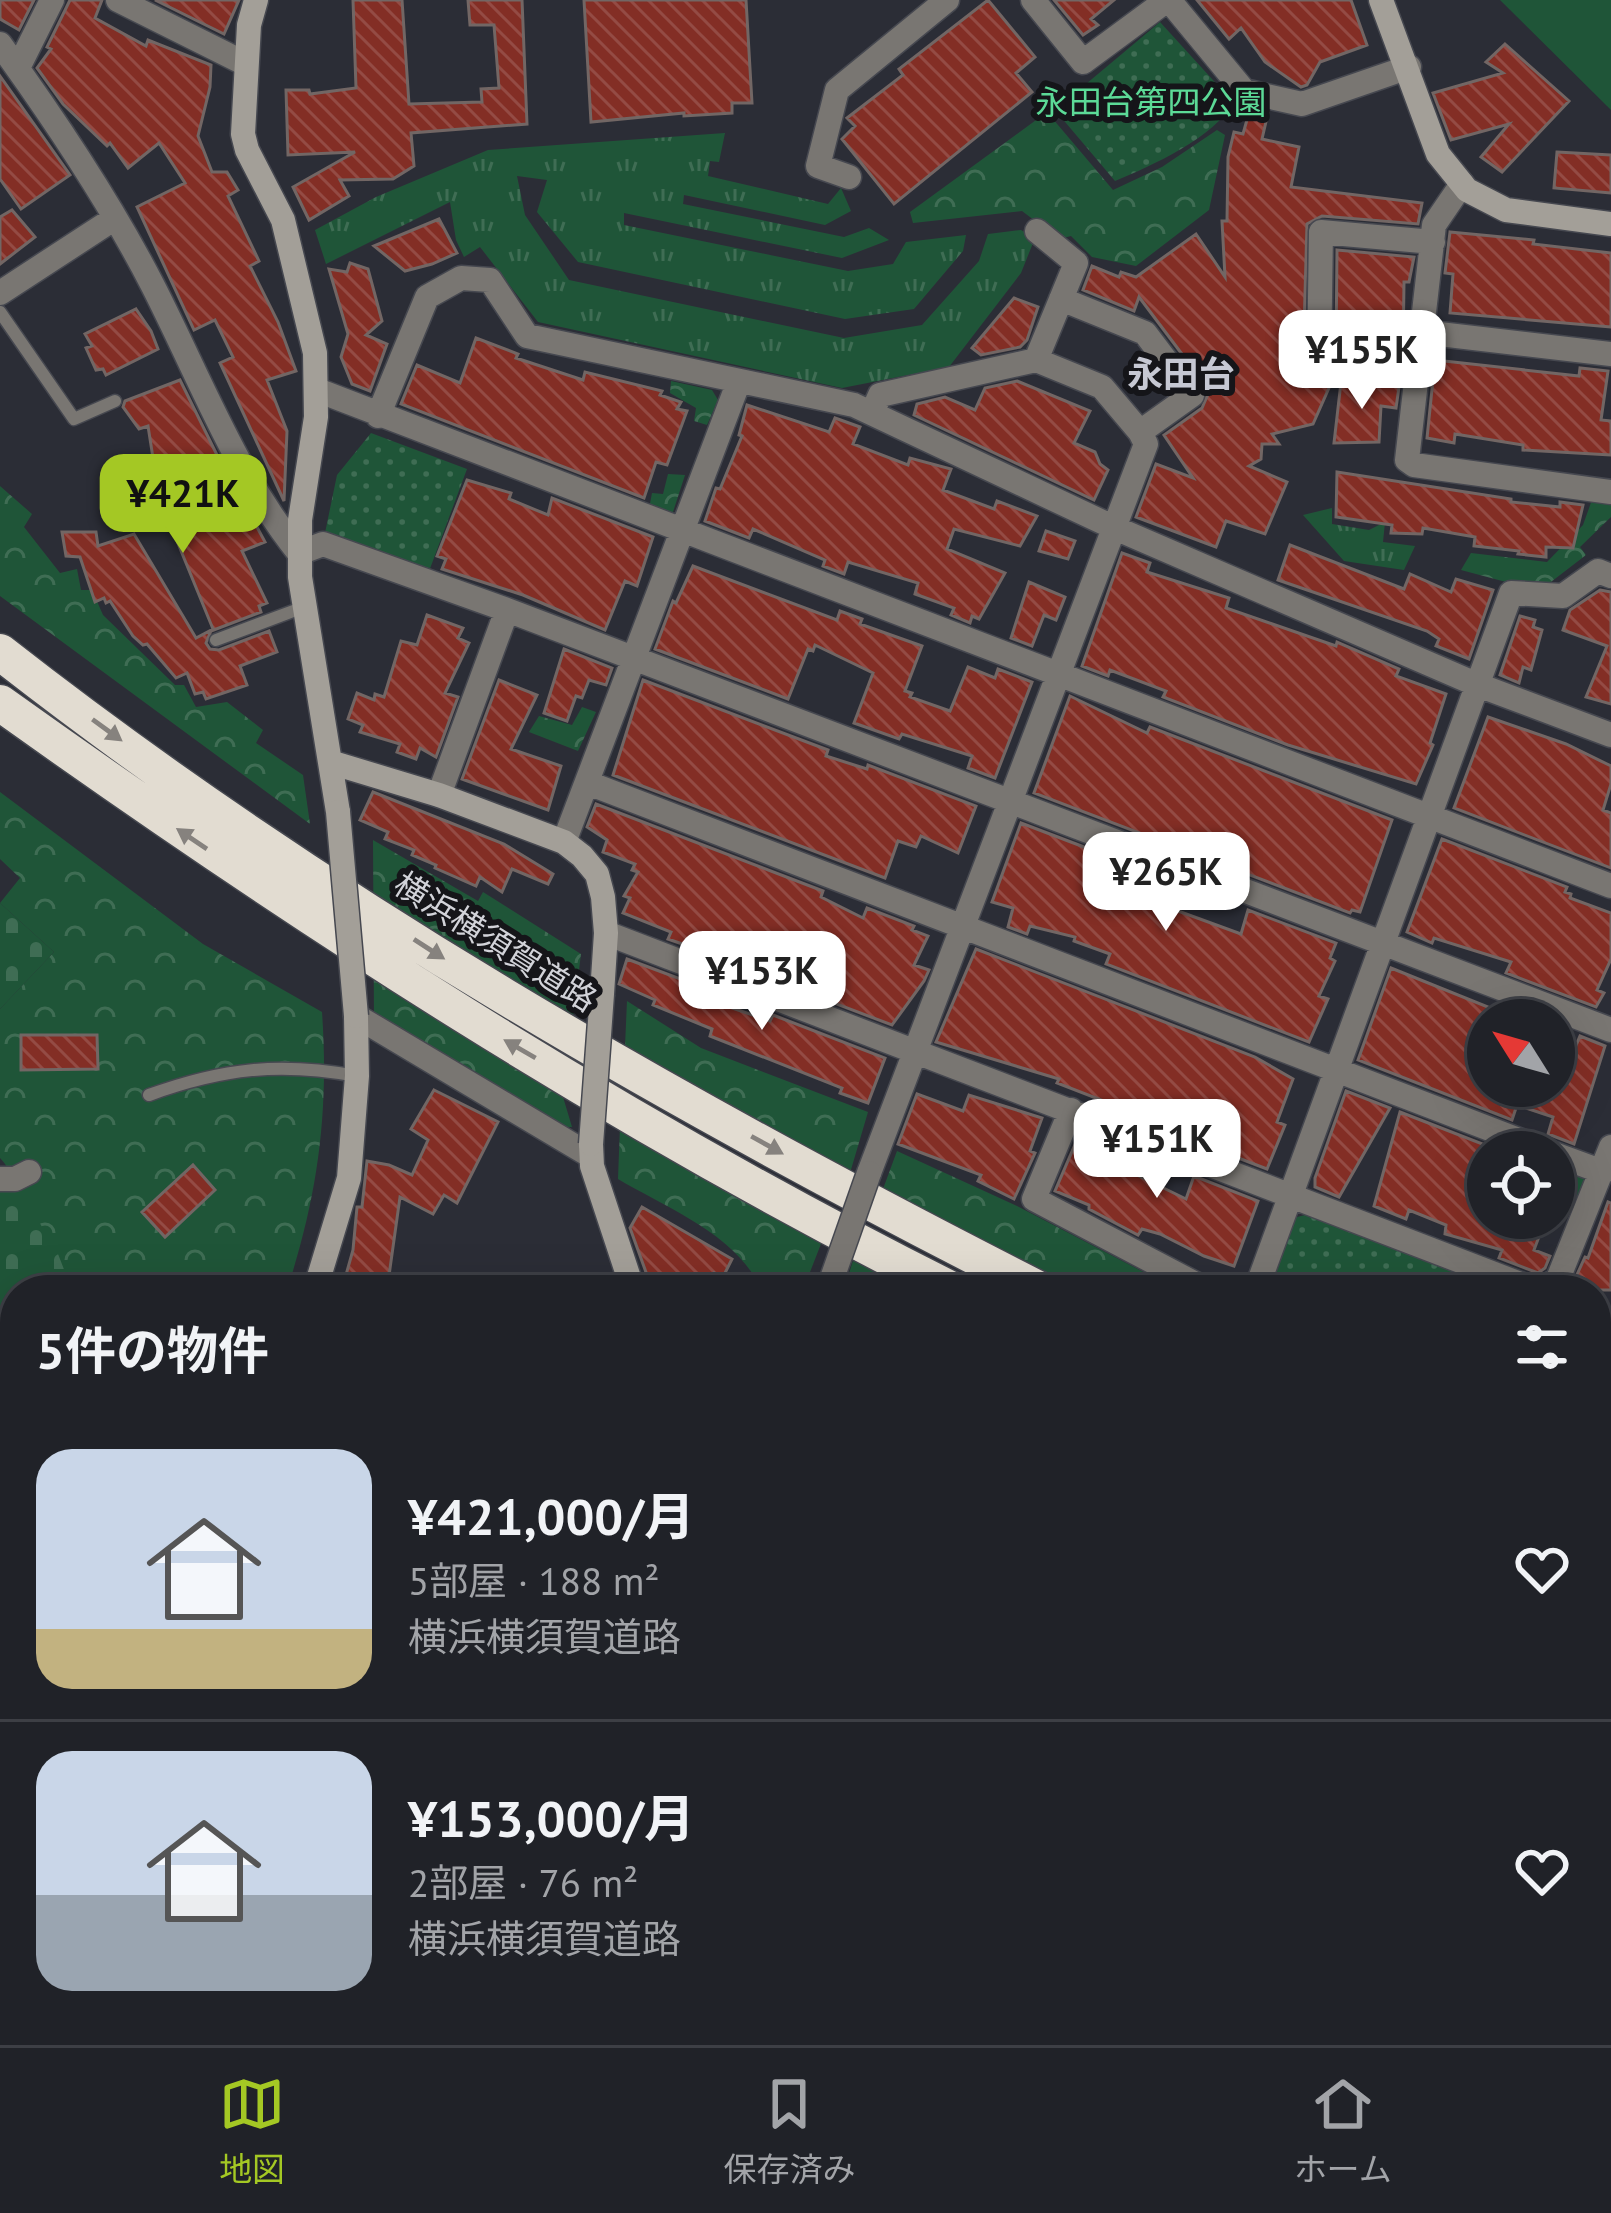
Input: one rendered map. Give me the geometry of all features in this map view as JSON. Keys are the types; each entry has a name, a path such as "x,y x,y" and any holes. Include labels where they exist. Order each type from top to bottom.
{"highway":[{"name":"横浜横須賀道路","path":"4,654 208,804 441,957 649,1079 1010,1275"},
{"path":"0,703 180,832 430,997 649,1125 924,1275"}],"street":[{"path":"18,68 52,0"},
{"path":"118,0 246,64"},
{"path":"256,0 249,25 243,134 292,248 315,353 317,390 299,553 338,812 356,1016 349,1178 320,1275"},
{"path":"849,176 818,166 837,90 946,0"},
{"path":"1033,0 1083,62 1168,0 1244,91 1302,104 1409,68"},
{"path":"1381,0 1438,154 1462,184 1506,210 1611,224"},
{"path":"0,44 115,218 152,283 244,473 299,553"},
{"path":"1462,184 1434,226 1407,460 1414,465 1611,492"},
{"path":"0,293 115,218"},
{"path":"1036,360 1076,263 1037,231"},
{"path":"1417,372 1319,363 1321,232 1432,242"},
{"path":"378,416 428,297 461,278 490,280 527,336 854,405 1115,528 1478,685 1611,735"},
{"path":"1061,299 1145,333 1192,395 1140,432"},
{"path":"1422,332 1611,353"},
{"path":"833,1275 1146,444 1102,387 1036,360 880,395 872,413"},
{"path":"563,842 739,381"},
{"path":"317,390 1611,886"},
{"path":"299,553 323,544 507,610 1611,1030"},
{"path":"1261,1275 1511,593 1563,596 1598,571 1611,576"},
{"path":"439,795 507,610"},
{"path":"330,762 439,795 563,842 597,874 606,933 591,1150 628,1275"},
{"path":"588,783 1494,1131"},
{"path":"606,933 1501,1275"},
{"path":"356,1016 591,1150"},
{"path":"1071,1110 1034,1199 1178,1275"},
{"path":"1560,1275 1611,1147"},
{"path":"1575,1162 1603,1172"},
{"path":"0,1179 29,1172"}],"lane":[{"path":"0,312 74,419 115,401"},
{"path":"216,640 304,607"},
{"path":"149,1095 235,1070 280,1066 357,1076"}],"green space":[{"path":"1500,0 1611,0 1611,110"},
{"name":"永田台第四公園","path":"1160,22 1233,102 1198,138 1115,181 1055,110"},
{"path":"1047,112 1113,190 1162,167 1217,130 1225,135 1209,210 1136,266 1092,257 1071,236 1059,239 1022,211 913,223 910,212"},
{"path":"725,133 719,162 710,161 708,176 828,204 841,188 851,211 825,225 684,195 683,204 844,237 869,228 889,240 842,258 624,213 624,225 848,271 893,264 906,242 966,235 963,251 914,309 845,319 578,262 537,212 547,180 517,176 525,215 569,280 844,338 922,325 979,261 988,234 1021,230 1035,238 1021,273 949,367 842,388 538,322 480,247 464,257 450,202 326,264 315,230 376,197 488,150"},
{"path":"671,381 712,390 718,400 707,425 694,421 696,408 670,393"},
{"path":"371,433 467,469 428,574 325,533 337,475"},
{"path":"668,474 685,475 673,512 649,509 652,493 663,494"},
{"path":"0,486 32,514 24,527 60,573 77,569 81,590 92,590 103,615 175,685 184,685 196,707 227,702 263,730 256,743 303,775 310,824 0,596"},
{"path":"1593,497 1611,499 1611,517 1580,547 1586,555 1547,585 1506,582 1461,570 1471,553 1547,562 1583,525"},
{"path":"1332,508 1332,524 1369,530 1385,522 1383,542 1415,546 1404,570 1344,561 1303,515"},
{"path":"582,707 596,712 578,751 529,732 539,716 572,725"},
{"path":"0,792 203,944 322,1012 319,1153 291,1275 65,1275 0,1158 0,1009 54,952 0,903 20,878 0,859"},
{"path":"373,840 478,901 483,892 581,954 573,1017 417,931 403,995 563,1097 572,1127 558,1127 374,1019"},
{"path":"0,903 54,952 0,1009"},
{"path":"627,1001 701,1048 868,1112 850,1173 625,1047"},
{"path":"620,1126 826,1231 809,1275 753,1275 714,1235 618,1179"},
{"path":"897,1151 1149,1275 1045,1275 883,1189"},
{"path":"1575,1174 1586,1180 1575,1200"},
{"path":"0,1184 18,1186 66,1275 0,1275"},
{"path":"1305,1215 1471,1275 1270,1275 1293,1218"},
{"path":"855,1254 895,1275 849,1275"}],"building":[{"path":"0,0 34,0 19,30 0,19"},
{"path":"70,0 102,0 95,18 146,46 148,40 211,65 198,136 212,172 227,172 238,190 228,196 259,261 250,266 296,371 267,380 287,431 284,501 220,363 233,357 215,320 194,330 137,207 185,183 159,143 128,168 110,143 107,146 63,104 37,68 51,49 47,47"},
{"path":"155,0 239,0 224,34"},
{"path":"353,0 402,0 409,104 482,102 481,89 499,88 494,25 470,25 468,0 522,0 527,124 411,133 414,166 393,179 340,180 349,196 309,220 293,187 355,152 288,155 286,90 309,90 310,94 356,88"},
{"path":"584,0 746,0 752,103 732,103 732,113 591,122"},
{"path":"988,0 1035,57 1016,73 1032,92 894,204 842,139 855,126 847,118 903,75 899,69"},
{"path":"1054,0 1114,0 1091,19 1098,25 1083,35"},
{"path":"1197,0 1351,0 1367,45 1320,62 1301,87 1265,62 1241,28 1229,39"},
{"path":"1505,44 1569,101 1502,172 1481,157 1509,124 1451,140 1433,93 1503,73 1486,62"},
{"path":"0,76 70,175 21,209 0,179"},
{"path":"1250,109 1268,113 1262,139 1299,147 1291,187 1422,203 1418,224 1322,216 1307,224 1303,364 1311,377 1332,381 1313,424 1272,434 1279,444 1262,444 1261,459 1249,466 1287,482 1265,534 1226,521 1216,547 1136,517 1156,464 1193,478 1164,435 1202,408 1206,386 1139,297 1134,311 1083,290 1092,266 1119,277 1121,272 1136,277 1196,234 1225,277 1222,221 1227,221 1228,157 1234,132 1243,134"},
{"path":"1557,152 1611,155 1611,193 1554,188"},
{"path":"12,210 35,237 0,264 0,217"},
{"path":"439,219 457,253 432,264 405,271 374,246"},
{"path":"1450,232 1611,253 1611,327 1450,313 1453,274 1445,273"},
{"path":"1337,250 1414,257 1409,282 1404,282 1403,354 1336,348"},
{"path":"350,263 368,269 382,321 366,335 387,344 370,391 352,384 341,357 348,334 329,269 347,272"},
{"path":"1014,298 1038,307 1027,340 1020,347 981,355 972,348"},
{"path":"136,309 158,349 106,375 103,369 96,370 85,334"},
{"path":"476,338 518,354 516,358 583,380 585,372 662,391 660,395 681,402 677,409 687,411 667,465 656,462 644,498 401,404 417,365 460,383"},
{"path":"1435,360 1579,376 1580,368 1608,371 1601,420 1611,421 1611,455 1523,450 1523,445 1455,434 1454,443 1427,438"},
{"path":"180,380 218,457 205,462 217,500 226,497 230,506 243,501 265,542 242,551 267,603 259,606 261,612 211,631 206,643 219,650 269,631 277,652 240,666 247,685 206,699 203,692 195,694 187,673 176,678 147,644 133,636 110,601 95,602 80,557 66,556 62,532 96,532 98,546 134,534 196,638 213,629 168,519 186,514 158,456 153,458 148,426 139,429 123,407 125,401"},
{"path":"1017,381 1090,411 1074,443 1095,452 1108,470 1094,500 914,415 917,404 945,397 975,410 985,388"},
{"path":"1341,382 1399,387 1396,408 1381,406 1379,442 1334,443"},
{"path":"747,405 829,432 835,418 860,427 853,444 908,465 910,458 951,469 943,490 994,509 997,501 1037,516 1020,546 954,529 947,549 1005,573 979,619 972,616 970,623 951,615 954,608 915,594 918,583 848,562 844,574 823,566 825,560 753,529 749,538 705,521 742,436"},
{"path":"1337,472 1511,502 1583,505 1573,548 1546,547 1546,557 1518,554 1474,546 1475,537 1423,528 1422,534 1391,533 1392,525 1336,517"},
{"path":"467,480 511,493 509,499 548,515 552,498 653,537 637,586 625,581 605,630 523,595 442,569 446,559 437,556"},
{"path":"1046,531 1075,541 1068,559 1039,551"},
{"path":"1290,545 1404,589 1410,574 1451,592 1456,579 1493,590 1469,659 1436,646 1439,639 1427,631 1278,580"},
{"path":"1122,553 1150,563 1147,572 1229,598 1226,608 1336,646 1337,642 1399,669 1396,676 1446,694 1433,745 1416,784 1288,745 1163,697 1166,691 1110,670 1108,676 1082,666"},
{"path":"693,566 837,620 840,611 862,619 860,624 922,646 905,691 950,711 968,667 995,678 998,669 1032,682 995,778 968,768 972,756 854,723 873,673 815,645 813,651 808,649 788,699 655,649 673,601 676,603"},
{"path":"1029,582 1065,597 1056,620 1044,615 1032,646 1011,638"},
{"path":"1600,590 1611,592 1611,704 1586,697 1607,646 1563,630 1570,610"},
{"path":"427,615 463,628 458,638 469,643 445,693 458,697 436,757 420,748 416,759 397,752 400,744 360,732 363,725 348,719 357,693 374,700 375,694 384,697 401,641 417,645"},
{"path":"1520,616 1535,620 1533,627 1542,630 1531,670 1523,667 1519,683 1500,675"},
{"path":"564,649 612,668 606,685 589,680 582,698 576,696 567,721 544,713"},
{"path":"499,680 537,695 511,749 561,766 548,810 462,779"},
{"path":"643,680 828,750 826,756 867,769 868,765 976,806 958,853 921,836 916,847 898,841 885,878 613,775"},
{"path":"1070,696 1147,733 1150,727 1392,820 1360,912 1350,913 1034,793"},
{"path":"1488,717 1566,744 1611,766 1603,810 1611,813 1611,868 1454,808"},
{"path":"373,792 504,844 553,874 548,884 512,869 502,892 480,877 476,886 435,868 412,855 414,850 385,839 388,832 360,820"},
{"path":"596,804 823,891 821,897 863,918 867,908 914,926 912,930 928,936 914,965 929,970 924,981 892,1025 784,984 786,980 668,939 671,932 623,913 630,898 624,896 638,872 632,870 635,864 603,852 607,840 587,827"},
{"path":"1021,823 1168,879 1159,904 1241,934 1248,910 1336,943 1330,958 1335,961 1319,996 1328,999 1309,1042 1106,964 1110,954 1074,941 1075,937 1030,926 1027,934 1008,927 1013,908 992,902"},
{"path":"1442,839 1567,887 1570,898 1611,913 1611,959 1597,990 1604,993 1596,1007 1506,973 1511,962 1434,938 1432,943 1407,932"},
{"path":"976,949 1255,1057 1293,1079 1277,1122 1285,1125 1267,1169 1126,1115 1127,1110 1057,1083 1059,1079 936,1042"},
{"path":"627,959 710,990 706,999 770,1021 773,1015 885,1058 868,1103 840,1093 842,1088 710,1036 712,1029 653,1005 655,1000 619,984"},
{"path":"1391,968 1468,999 1467,1102 1358,1060"},
{"path":"21,1035 97,1035 98,1069 21,1070"},
{"path":"1580,1036 1605,1046 1575,1141 1575,1131 1549,1131 1553,1117 1523,1107 1575,1107 1575,1048"},
{"path":"434,1090 498,1122 457,1203 444,1195 433,1214 400,1197 389,1275 346,1275 367,1161 412,1175 428,1140 411,1129"},
{"path":"1346,1091 1390,1108 1339,1197 1315,1187 1315,1178"},
{"path":"917,1094 963,1111 969,1095 1042,1118 1030,1151 1035,1153 1014,1199 978,1181 981,1175 898,1144"},
{"path":"1479,1107 1516,1107 1512,1120"},
{"path":"1400,1112 1467,1138 1467,1239 1538,1239 1534,1250 1550,1256 1538,1273 1499,1258 1502,1250 1445,1234 1446,1225 1409,1210 1406,1219 1374,1206"},
{"path":"1080,1133 1144,1157 1139,1176 1186,1199 1194,1176 1258,1201 1234,1266 1160,1234 1142,1229 1138,1235 1055,1191"},
{"path":"193,1165 215,1190 165,1237 142,1212"},
{"path":"1611,1203 1611,1275 1577,1275"},
{"path":"642,1207 732,1259 724,1275 647,1275 630,1228"}],"district":[{"name":"永田台","path":"1181,373"}]}
